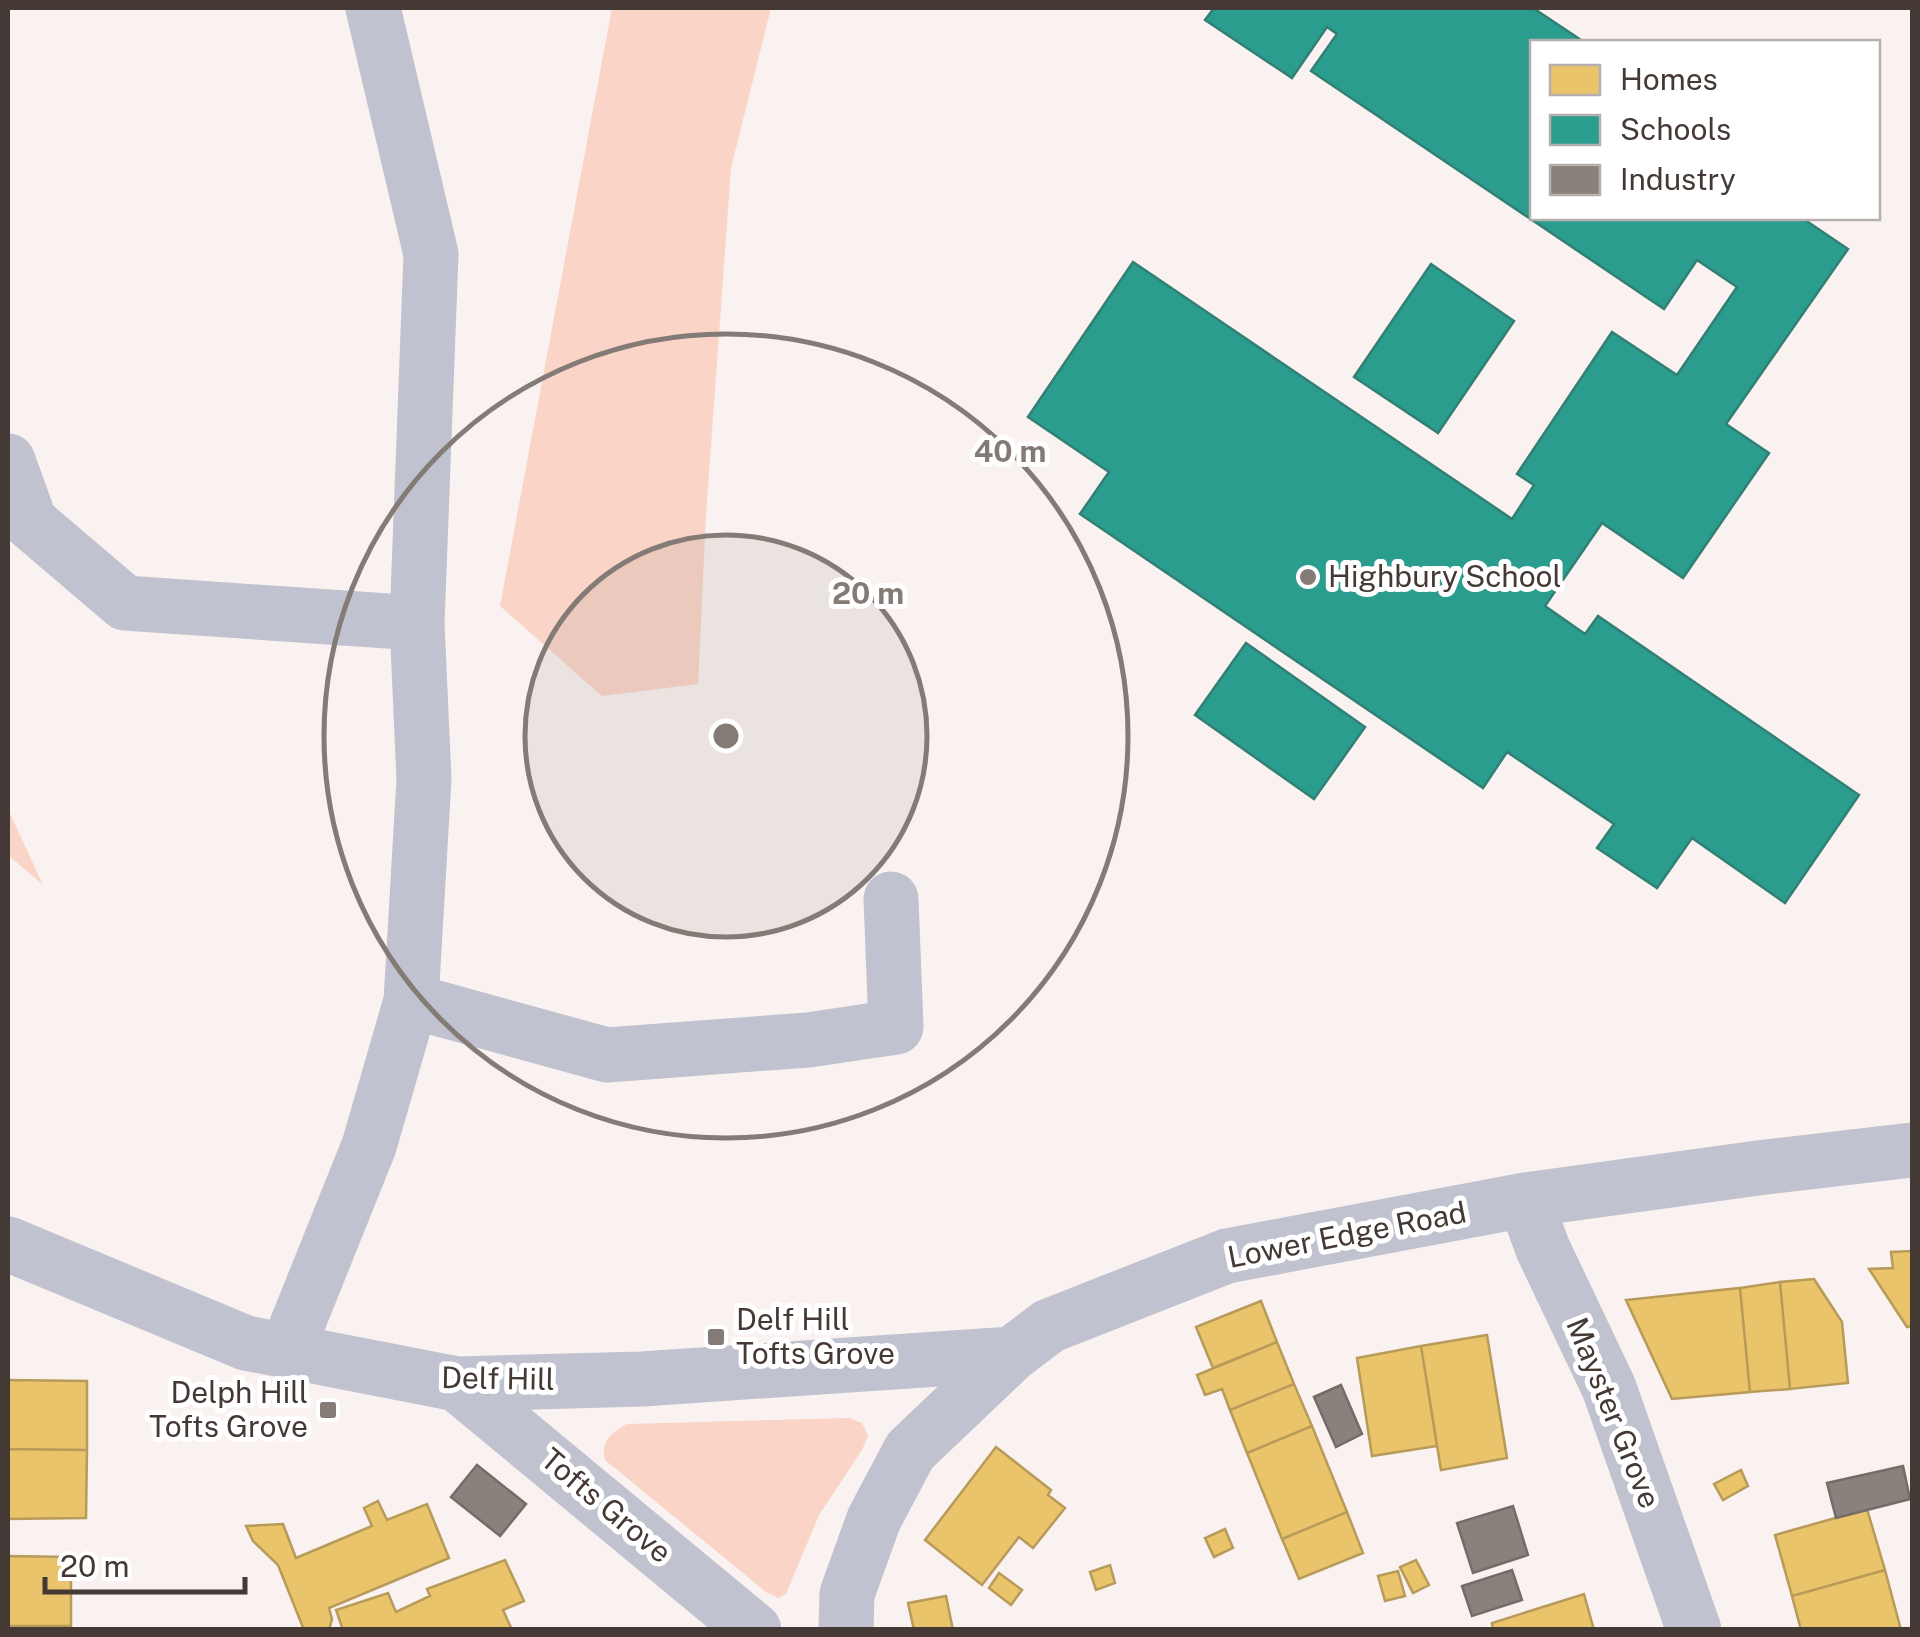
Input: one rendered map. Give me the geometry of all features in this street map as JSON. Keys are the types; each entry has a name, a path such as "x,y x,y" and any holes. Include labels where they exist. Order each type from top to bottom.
{"street":[{"path":"287,1350 369,1146 410,1001 424,780 417,623 432,254 373,8"},
{"path":"8,461 30,522 126,604 417,623"},
{"path":"410,1001 607,1055 808,1040 896,1027 891,899"},
{"name":"Lower Edge Road","path":"846,1630 847,1594 874,1519 910,1451 1012,1354 1049,1326 1227,1256 1525,1200 1912,1150"},
{"name":"Mayster Grove","path":"1525,1200 1543,1248 1609,1388 1694,1630"},
{"name":"Delf Hill","path":"8,1244 246,1343 457,1384 642,1379 1012,1354"},
{"name":"Tofts Grove","path":"457,1384 754,1630"}],"shaded area":[{"path":"612,8 771,8 731,168 698,684 602,696 500,606"},
{"path":"8,809 43,885 8,855"},
{"path":"849,1418 862,1423 868,1436 819,1515 786,1594 778,1598 605,1460 604,1454 608,1438 627,1424"}],"building: Homes":[{"path":"1912,1251 1912,1326 1907,1327 1869,1269 1893,1268 1891,1252"},
{"path":"1814,1279 1842,1322 1848,1383 1790,1389 1780,1282"},
{"path":"1780,1282 1790,1389 1750,1392 1740,1288"},
{"path":"1740,1288 1750,1392 1672,1399 1626,1300"},
{"path":"1261,1301 1277,1342 1213,1368 1196,1327"},
{"path":"1487,1335 1507,1458 1441,1470 1421,1346"},
{"path":"1277,1342 1294,1384 1230,1410 1222,1389 1205,1395 1197,1375"},
{"path":"1421,1346 1437,1446 1372,1456 1357,1358"},
{"path":"8,1380 87,1381 87,1450 8,1449"},
{"path":"1294,1384 1312,1426 1247,1453 1230,1410"},
{"path":"1312,1426 1347,1512 1282,1539 1247,1453"},
{"path":"996,1447 1051,1490 1048,1495 1065,1508 1033,1548 1019,1537 982,1585 925,1540"},
{"path":"8,1449 87,1450 86,1518 8,1519"},
{"path":"1741,1470 1748,1486 1723,1500 1714,1484"},
{"path":"378,1501 387,1520 427,1504 449,1558 329,1608 329,1630 304,1630 278,1565 253,1541 246,1526 283,1524 296,1558 372,1526 364,1508"},
{"path":"1867,1509 1885,1570 1792,1596 1775,1535"},
{"path":"1347,1512 1363,1553 1299,1579 1282,1539"},
{"path":"1225,1529 1233,1548 1214,1557 1205,1538"},
{"path":"8,1556 71,1557 71,1626 8,1626"},
{"path":"505,1560 524,1601 503,1610 512,1630 343,1630 336,1610 388,1593 396,1612 430,1596 427,1589"},
{"path":"1416,1560 1429,1585 1413,1593 1400,1567"},
{"path":"1110,1565 1115,1583 1096,1590 1090,1572"},
{"path":"1885,1570 1901,1630 1801,1630 1792,1596"},
{"path":"1398,1571 1405,1596 1385,1601 1378,1576"},
{"path":"999,1573 1022,1590 1011,1605 989,1588"},
{"path":"1584,1594 1594,1630 1493,1630 1492,1623"},
{"path":"946,1596 953,1630 914,1630 908,1603"},
{"path":"8,1626 71,1626 71,1630 8,1630"}],"building: Schools":[{"name":"Highbury School","path":"1214,8 1533,8 1581,40 1530,40 1530,219 1311,71 1337,34 1327,27 1292,78 1205,20"},
{"name":"Highbury School","path":"1532,220 1805,220 1848,249 1726,424 1769,453 1683,578 1602,523 1545,606 1585,634 1598,616 1859,795 1785,903 1692,838 1657,888 1597,848 1614,824 1507,752 1483,788 1080,514 1109,472 1028,417 1133,262 1512,519 1534,485 1517,474 1612,332 1677,375 1737,287 1697,260 1664,309"},
{"path":"1431,264 1514,321 1438,433 1354,377"},
{"name":"Highbury School","path":"1246,643 1365,727 1314,799 1195,715"}],"building: Industry":[{"path":"1341,1385 1362,1434 1336,1447 1314,1397"},
{"path":"477,1465 526,1504 500,1536 451,1497"},
{"path":"1903,1466 1910,1499 1836,1518 1827,1483"},
{"path":"1513,1506 1528,1555 1473,1573 1457,1523"},
{"path":"1512,1570 1522,1600 1472,1616 1462,1586"}],"place":[{"name":"Highbury School","path":"1308,577"},
{"name":"Delf Hill Tofts Grove","path":"716,1337"},
{"name":"Delph Hill Tofts Grove","path":"328,1410"}]}
